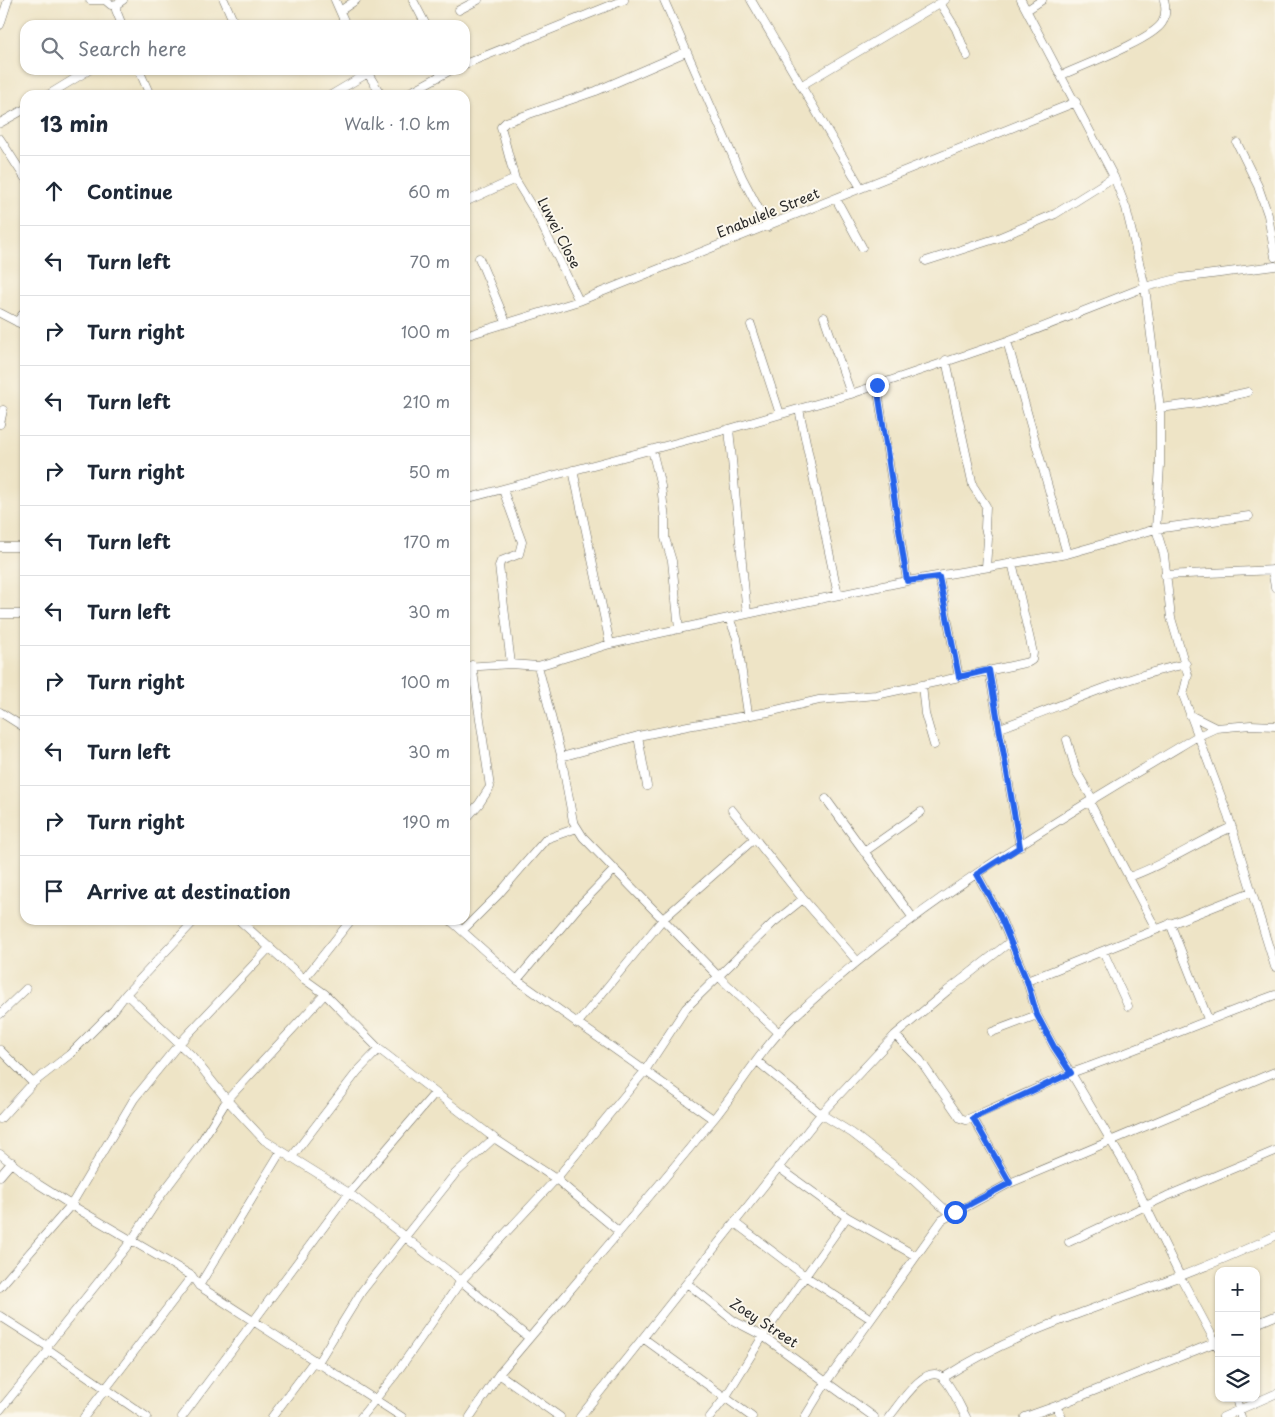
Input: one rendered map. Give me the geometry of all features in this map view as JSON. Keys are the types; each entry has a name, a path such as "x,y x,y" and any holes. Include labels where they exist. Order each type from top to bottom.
{"street":[{"path":"0,25 8,0"},
{"path":"90,0 105,0 111,4 120,2"},
{"path":"224,0 233,20"},
{"path":"334,0 344,20"},
{"path":"340,11 356,0"},
{"path":"413,0 423,20"},
{"path":"459,10 478,0"},
{"path":"470,62 624,0"},
{"path":"664,0 742,176 768,227"},
{"path":"751,0 861,188"},
{"path":"1021,0 1114,177 1126,208 1145,287 1160,408 1160,465 1156,529 1164,554 1171,618 1188,675 1182,695 1232,826 1275,967"},
{"path":"1027,10 1042,0"},
{"path":"1062,75 1139,40 1162,24 1166,14 1164,0"},
{"path":"120,2 116,10 120,20"},
{"path":"802,85 943,2 967,56"},
{"name":"Luwei Close","path":"579,301 538,215 515,179 501,130 502,124 596,91 686,52"},
{"path":"56,90 81,75"},
{"path":"141,75 148,90"},
{"path":"339,90 362,75"},
{"path":"369,75 378,90"},
{"path":"414,90 442,75"},
{"name":"Enabulele Street","path":"470,334 579,301 768,227 1076,102"},
{"path":"0,123 20,112"},
{"path":"0,139 20,170"},
{"path":"1236,143 1258,186 1268,215 1275,257"},
{"path":"926,261 998,238 1055,214 1114,177"},
{"path":"470,200 515,179"},
{"path":"836,199 862,247"},
{"path":"479,258 506,322"},
{"path":"470,499 851,394 946,360 1007,341 1145,287 1181,278 1275,266"},
{"path":"0,313 20,324"},
{"path":"16,322 20,317"},
{"path":"824,317 851,394"},
{"path":"751,325 780,414"},
{"path":"1007,341 1066,554"},
{"path":"946,360 973,486 986,506 985,528 988,539 986,567"},
{"path":"877,385 907,581"},
{"path":"1160,408 1199,403 1248,392"},
{"path":"0,424 3,410"},
{"path":"798,410 838,595"},
{"path":"729,429 748,614"},
{"path":"652,450 661,486 665,519 664,538 672,561 680,629"},
{"path":"573,470 610,644"},
{"path":"503,490 522,542 519,554 502,561 499,566 511,664"},
{"path":"470,666 511,664 538,666 610,644 838,595 1012,562 1066,554 1156,529 1249,516"},
{"path":"0,547 20,547"},
{"path":"561,757 638,736 818,700 876,695 1029,662 1033,657 1012,562"},
{"path":"1165,575 1274,570 1275,587"},
{"path":"939,577 959,677"},
{"path":"0,614 20,614"},
{"path":"729,618 737,638 748,714"},
{"path":"1000,728 1075,701 1127,679 1186,664"},
{"path":"538,666 561,757 573,821 583,838 718,976 779,1033"},
{"path":"989,670 1020,847"},
{"path":"470,676 490,779 486,795 470,814"},
{"path":"922,685 925,714 934,746"},
{"path":"0,712 20,725"},
{"path":"1190,715 1216,728"},
{"path":"470,1417 499,1374 713,1119 779,1033 857,962 913,918 977,874 1189,741 1216,728 1251,725 1275,726"},
{"path":"638,736 647,786"},
{"path":"1067,740 1076,772 1156,929"},
{"path":"826,799 913,918"},
{"path":"732,810 803,899 857,962"},
{"path":"864,852 921,812"},
{"path":"1129,877 1147,871 1204,839 1232,826"},
{"path":"470,922 498,895 546,839 577,828"},
{"path":"577,1024 663,919 754,839"},
{"path":"518,980 581,904 615,869"},
{"path":"977,874 999,914 1027,981 1037,1015 1054,1047 1112,1140 1180,1276 1215,1339"},
{"path":"1027,981 1251,892"},
{"path":"361,1417 395,1375 461,1281 556,1178 644,1072 686,1008 773,923 803,899"},
{"path":"1170,923 1208,1019"},
{"path":"0,1119 33,1083 69,1055 114,1010 126,994 191,925"},
{"path":"250,925 304,979 326,994 378,1049 434,1094 494,1138 556,1178 618,1231"},
{"path":"304,979 347,925"},
{"path":"456,925 518,980 644,1072 713,1119"},
{"path":"462,930 467,925"},
{"path":"580,1417 688,1284 821,1114 895,1035 947,990 1010,942"},
{"path":"0,1287 71,1205 93,1165 134,1099 178,1045 270,947"},
{"path":"1103,952 1128,1006"},
{"path":"0,1014 26,989"},
{"path":"126,994 178,1045 192,1056 227,1100 264,1140 348,1193 461,1281 529,1338"},
{"path":"0,1410 132,1240 161,1195 199,1144 227,1100 326,994"},
{"path":"895,1035 920,1060 960,1118 966,1120 1071,1073 1134,1051 1208,1019 1275,995"},
{"path":"992,1032 1037,1015"},
{"path":"291,1158 356,1072 378,1049"},
{"path":"0,1050 33,1083"},
{"path":"757,1061 821,1114 852,1133 913,1180 950,1214"},
{"path":"805,1417 827,1381 916,1256 942,1220 950,1214 1010,1183 1275,1072"},
{"path":"182,1417 348,1193 434,1094"},
{"path":"973,1118 1010,1183"},
{"path":"272,1417 315,1363 362,1291 456,1174 494,1138"},
{"path":"199,1286 281,1151"},
{"path":"1069,1242 1146,1206 1275,1151"},
{"path":"0,1154 38,1184 192,1276 199,1286 315,1363 402,1417"},
{"path":"0,1176 12,1162"},
{"path":"778,1167 847,1217 916,1256"},
{"path":"710,1417 725,1398 763,1336 847,1217"},
{"path":"735,1223 805,1276 871,1320"},
{"path":"943,1378 983,1353 1013,1339 1180,1276 1275,1236"},
{"path":"84,1417 192,1276"},
{"name":"Zoey Street","path":"688,1284 734,1320 763,1336 874,1417"},
{"path":"0,1316 147,1417"},
{"path":"1260,1322 1275,1316"},
{"path":"643,1338 752,1417"},
{"path":"1025,1417 1215,1345"},
{"path":"889,1417 928,1374 936,1373 943,1378 966,1417"},
{"path":"499,1374 560,1417"},
{"path":"1223,1417 1240,1413 1275,1394"},
{"path":"1056,1406 1062,1417"}],"route":[{"path":"877,385 907,581 939,577 959,677 989,670 1020,847 977,874 999,914 1027,981 1037,1015 1054,1047 1071,1073 973,1118 1010,1183 955,1212"}]}
